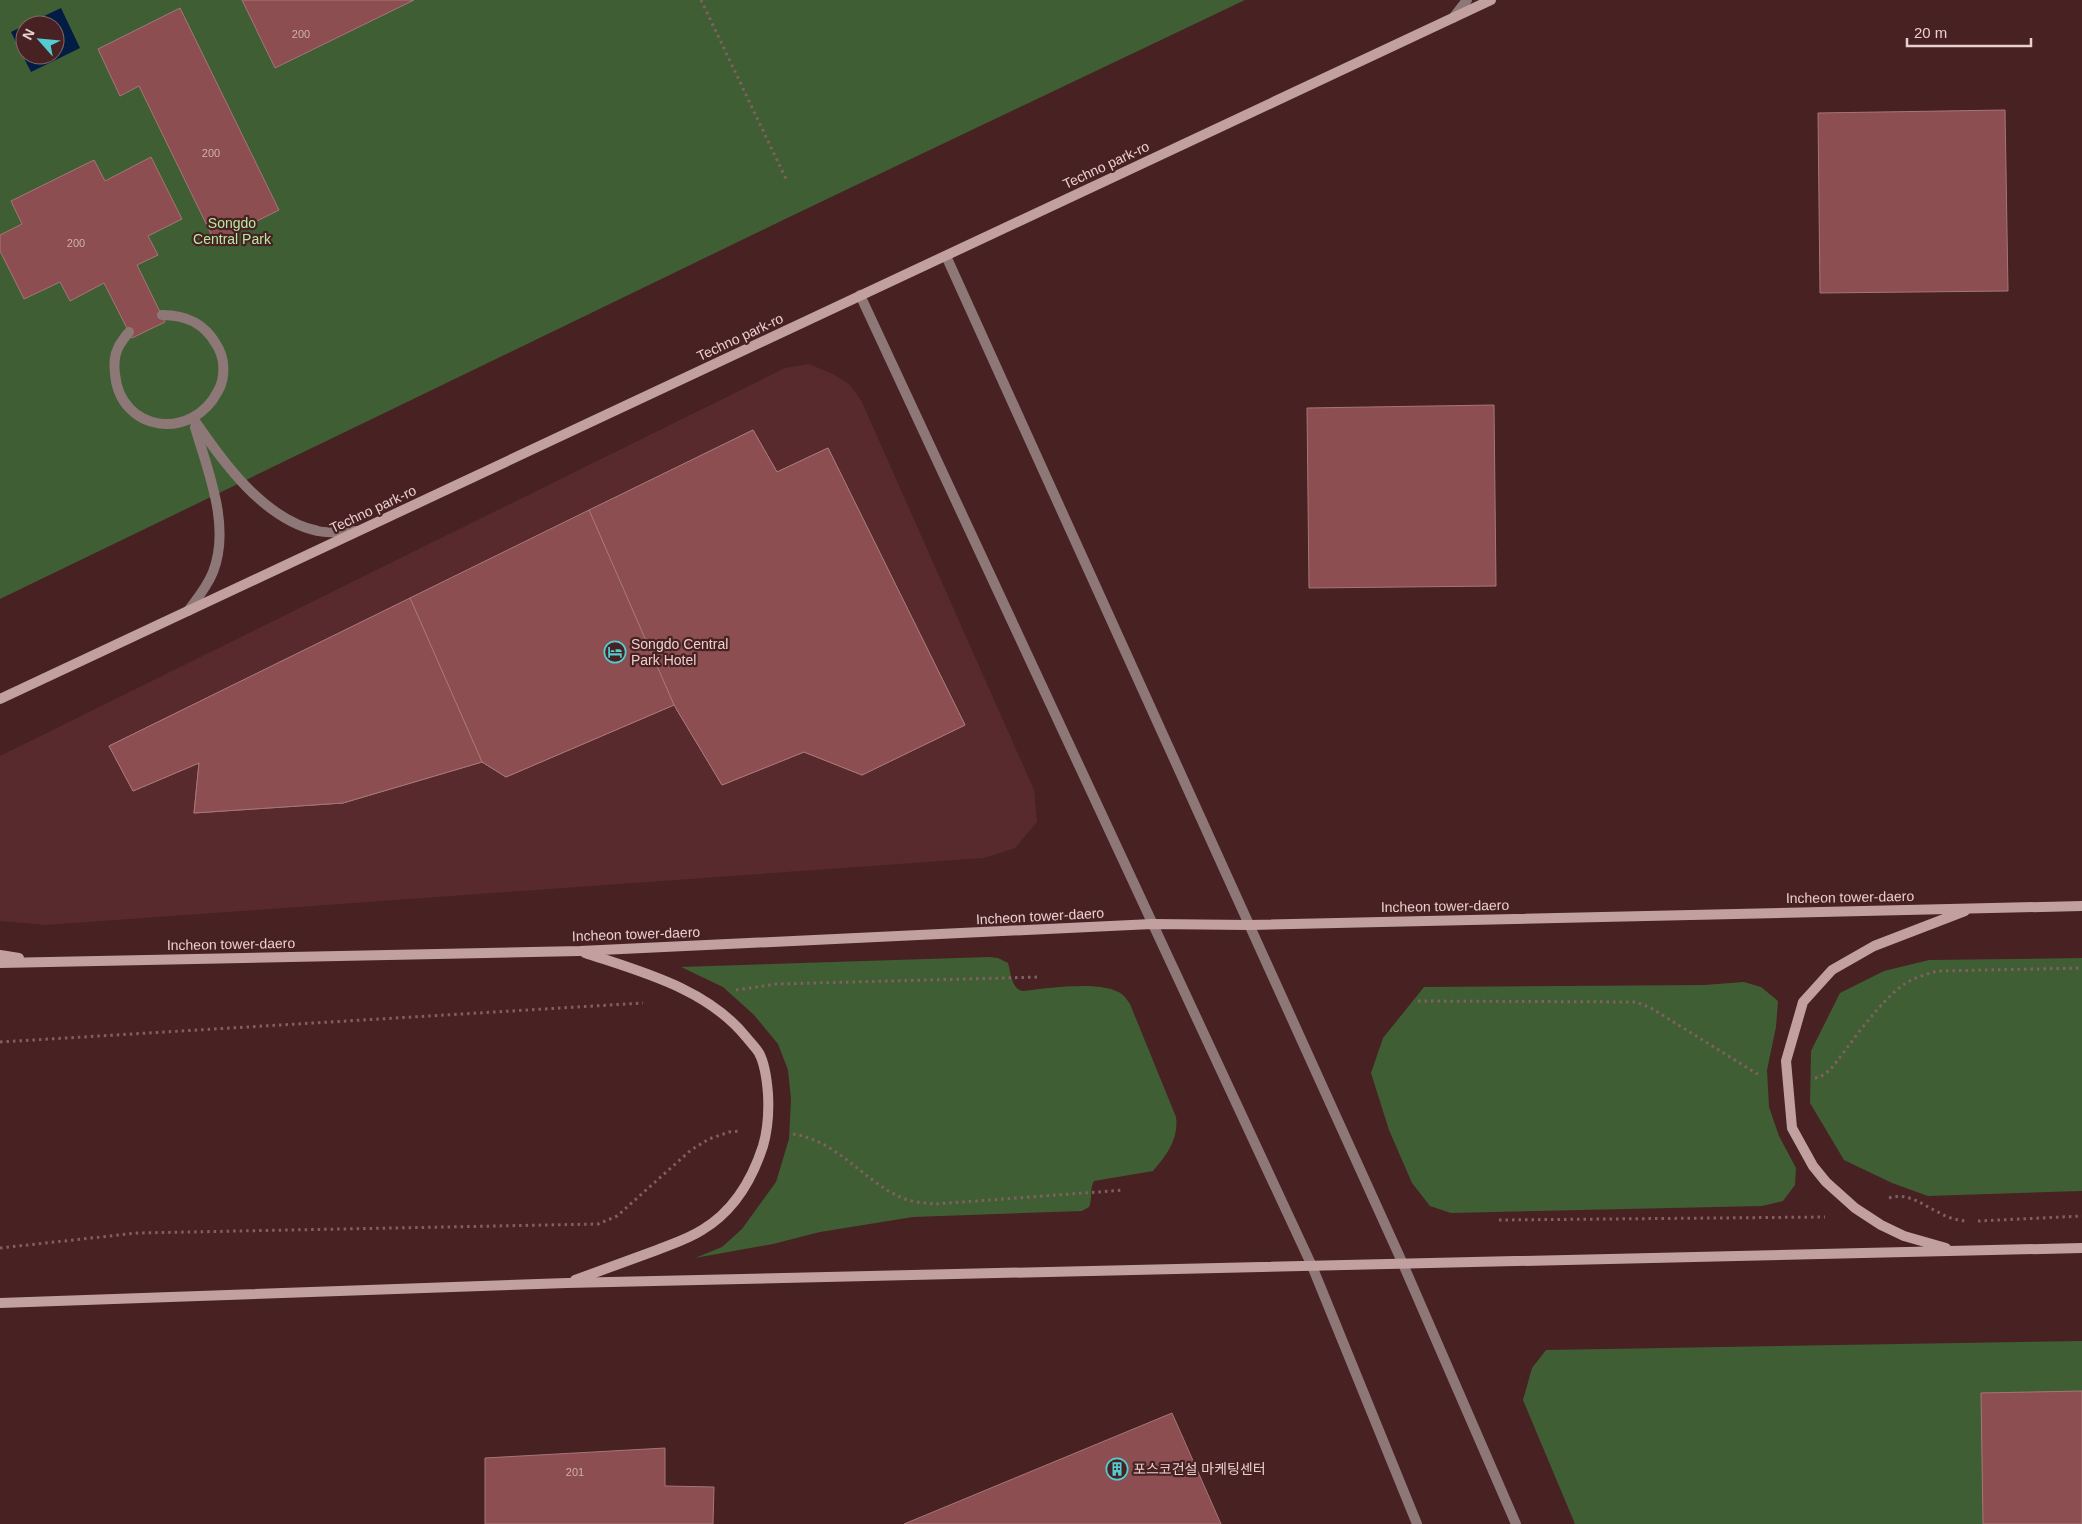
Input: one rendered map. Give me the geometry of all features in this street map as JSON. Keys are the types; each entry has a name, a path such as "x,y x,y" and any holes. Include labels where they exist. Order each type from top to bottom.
{"main road":[{"name":"Techno park-ro","path":"0,699 1491,0"},
{"name":"Incheon tower-daero","path":"0,963 580,951 1152,924 1250,925 2082,906"},
{"path":"1957,1251 1904,1236 1881,1225 1855,1208 1826,1182 1813,1166 1792,1128 1786,1061 1803,1002 1832,970 1874,946 1973,908"},
{"path":"567,1283 677,1242 702,1231 721,1216 739,1196 755,1170 765,1138 769,1109 767,1083 759,1053 741,1030 715,1008 690,992 664,981 580,951"},
{"path":"0,954 40,962"},
{"path":"0,1303 567,1283 2082,1248"}],"street":[{"path":"1453,18 1467,0"},
{"path":"946,256 1403,1264 1516,1524"},
{"path":"860,295 1312,1266 1416,1524"},
{"path":"129,332 118,348 114,365 115,382 121,398 132,411 147,420 163,424 182,423 199,415 213,402 221,386 224,367 219,348 209,332 194,321 176,315 162,315"},
{"path":"193,418 218,456 237,478 266,504 292,521 319,532 357,531"},
{"path":"188,611 203,592 213,572 218,553 220,532 214,493 193,418"}],"path":[{"path":"701,0 787,181"},
{"path":"1418,1001 1636,1002 1651,1008 1760,1075 1776,1080 1820,1077 1830,1070 1890,995 1904,984 1920,976 1938,971 2082,968"},
{"path":"736,990 777,984 1041,977"},
{"path":"0,1042 645,1003"},
{"path":"0,1248 138,1233 598,1224 617,1216 691,1150 709,1139 729,1132"},
{"path":"799,1135 822,1144 843,1156 899,1197 917,1202 936,1204 1124,1190"},
{"path":"1499,1220 1817,1218 1833,1216 1897,1196 1909,1197 1953,1219 1966,1221 2082,1216"}],"shaded area":[{"path":"809,364 833,374 849,384 861,400 1034,790 1037,822 1015,848 984,858 46,925 0,921 0,756 785,368"}],"green space":[{"name":"Songdo Central Park","path":"0,0 1245,0 806,209 0,599"},
{"path":"998,958 1008,963 1016,987 1022,991 1074,986 1102,987 1123,995 1130,1004 1176,1117 1174,1139 1163,1159 1153,1171 1094,1181 1089,1207 1082,1211 913,1217 820,1232 773,1244 695,1258 722,1247 742,1229 776,1182 789,1139 791,1099 788,1070 778,1044 754,1015 723,987 681,967"},
{"path":"2082,958 2082,1191 1928,1196 1892,1183 1844,1160 1810,1103 1811,1051 1840,993 1884,971 1929,960"},
{"path":"1744,982 1761,987 1778,1001 1776,1027 1767,1070 1769,1107 1779,1136 1796,1168 1795,1185 1783,1201 1762,1206 1451,1213 1430,1206 1412,1183 1389,1130 1371,1073 1383,1038 1424,987 1704,985"},
{"path":"2082,1341 2082,1524 1575,1524 1523,1400 1532,1368 1546,1350"}],"water":[{"path":"61,8 64,15 46,15"},
{"path":"65,16 80,48 65,55"},
{"path":"15,30 15,40 11,32"},
{"path":"28,65 45,65 31,72"}],"building":[{"path":"242,0 414,0 275,68"},
{"path":"180,8 279,210 215,242 139,86 120,96 98,49"},
{"path":"2005,110 2008,291 1820,293 1818,113"},
{"path":"151,157 182,219 148,236 158,255 137,265 165,322 132,338 104,283 70,301 60,282 24,299 0,251 0,235 22,224 11,201 94,160 105,181"},
{"path":"1494,405 1496,586 1309,588 1307,408"},
{"name":"Songdo Central Park Hotel","path":"753,430 777,472 828,448 965,725 862,775 804,752 722,785 674,705 506,777 482,762 343,803 194,813 199,763 133,791 109,746"},
{"path":"753,430 777,472 828,448 965,725 862,775 804,752 722,785 674,705 589,510"},
{"path":"589,510 674,705 506,777 482,762 410,598"},
{"path":"410,598 482,762 343,803 194,813 199,763 133,791 109,746"},
{"path":"2082,1391 2082,1524 1983,1524 1981,1393"},
{"name":"포스코건설 마케팅센터","path":"1172,1413 1221,1524 904,1524"},
{"path":"665,1448 665,1486 714,1487 713,1524 485,1524 485,1458"}],"place":[{"name":"Songdo Central Park Hotel","path":"615,652"},
{"name":"포스코건설 마케팅센터","path":"1117,1469"}]}
